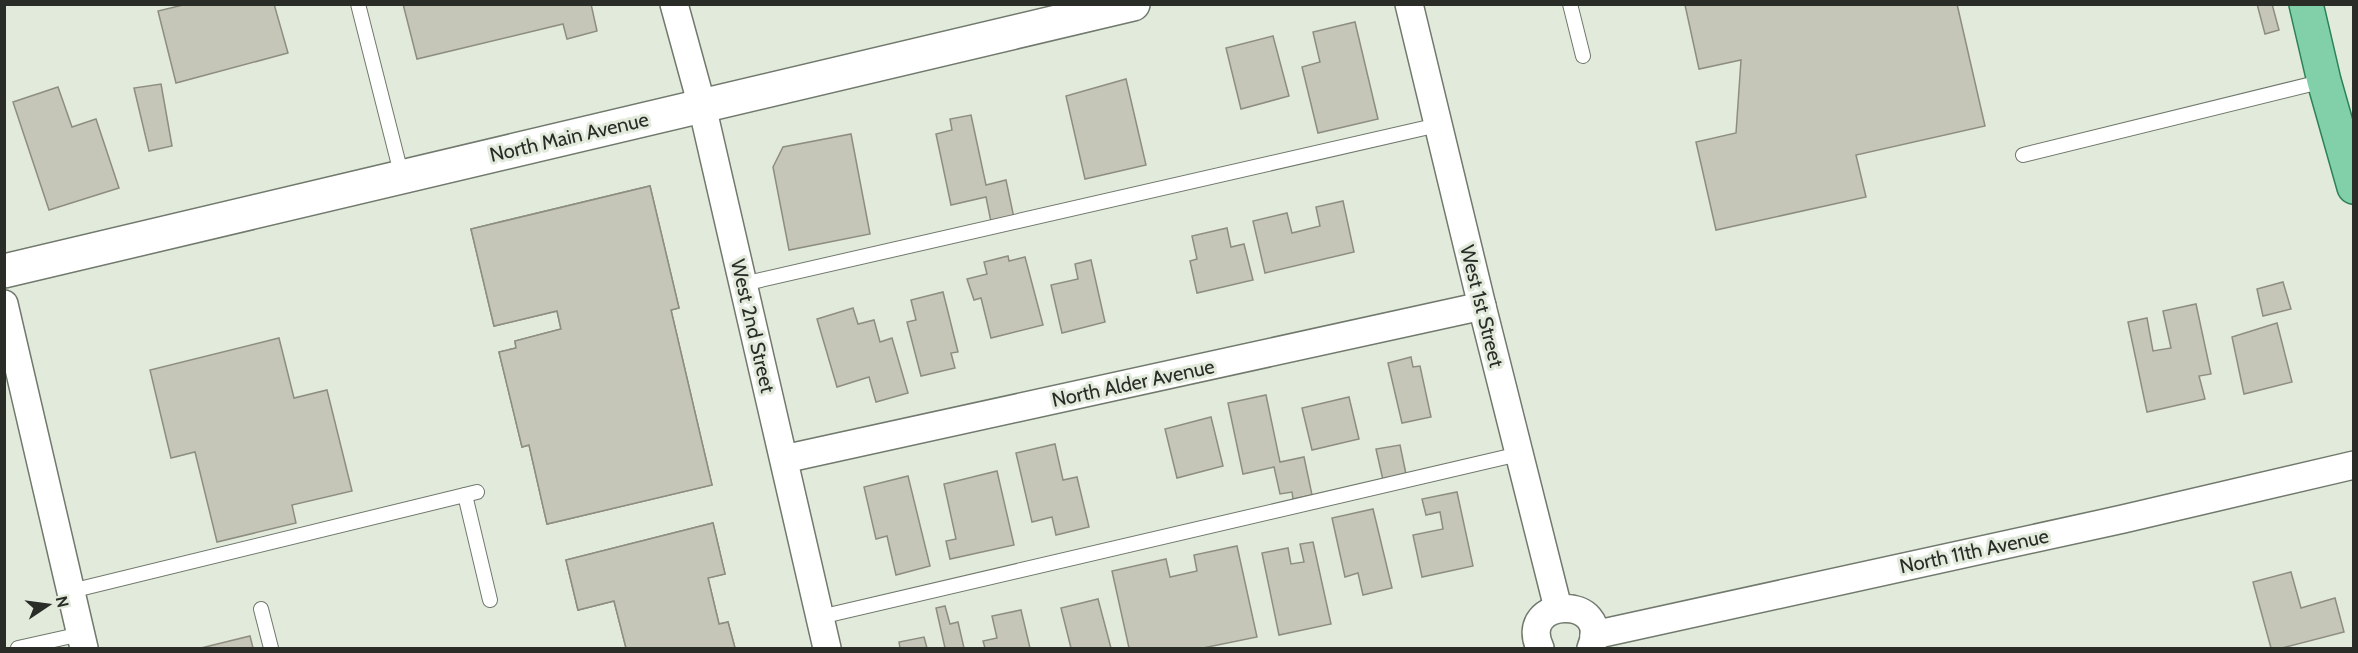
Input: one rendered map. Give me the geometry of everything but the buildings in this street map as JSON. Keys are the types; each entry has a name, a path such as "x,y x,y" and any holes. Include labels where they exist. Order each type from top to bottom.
{"main road":[{"name":"North Main Avenue","path":"4,271 1133,4"},
{"path":"2306,4 2324,81 2354,187"}],"street":[{"name":"West 2nd Street","path":"674,4 702,106 827,648"},
{"name":"West 1st Street","path":"1409,4 1558,608"},
{"path":"4,304 82,641"},
{"name":"North Alder Avenue","path":"784,459 1482,306"},
{"name":"North 11th Avenue","path":"1592,642 2354,465"},
{"path":"1536,647 1536,636 1543,618 1558,608 1577,610 1585,615 1591,623 1592,642"}],"lane":[{"path":"358,4 402,177"},
{"path":"1570,4 1583,56"},
{"path":"2023,155 2324,81"},
{"path":"743,284 1438,125"},
{"path":"820,617 1520,454"},
{"path":"71,591 471,494 490,600"},
{"path":"261,609 271,648"},
{"path":"18,648 82,641"}]}
